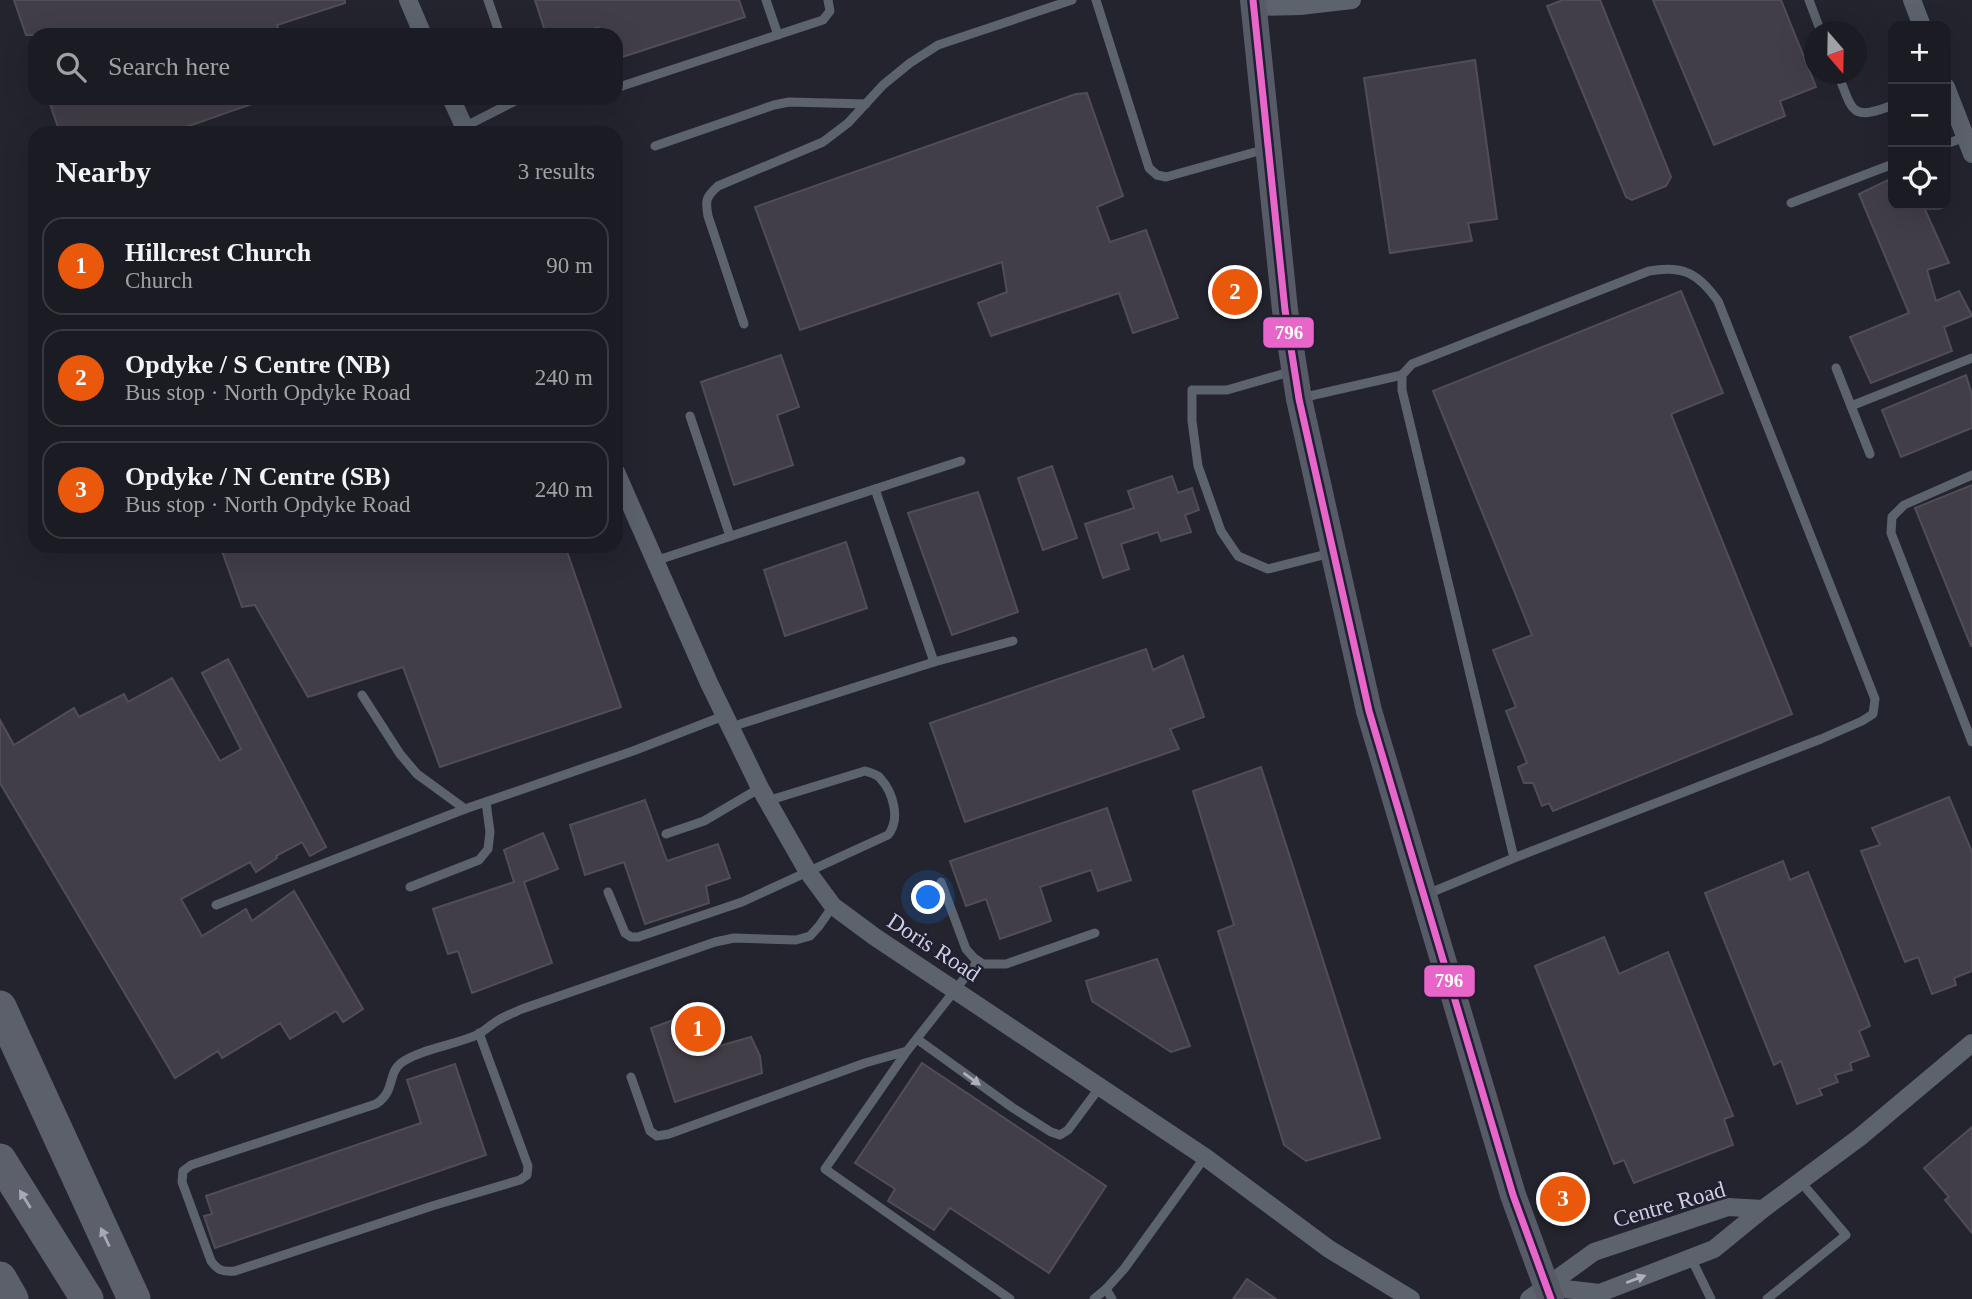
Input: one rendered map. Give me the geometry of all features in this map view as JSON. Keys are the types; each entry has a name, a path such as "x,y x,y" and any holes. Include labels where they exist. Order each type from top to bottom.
{"highway":[{"path":"0,1007 134,1299"},
{"path":"0,1160 87,1299"},
{"path":"0,1278 12,1299"}],"main road":[{"path":"1254,3 1285,310 1298,399 1369,711 1542,1295"}],"street":[{"path":"408,0 420,28"},
{"path":"1254,3 1300,6 1352,0"},
{"path":"1912,0 1921,21"},
{"path":"1951,99 1972,154"},
{"path":"454,105 463,126"},
{"name":"Doris Road","path":"623,488 709,683 764,794 808,872 834,906 874,937 1205,1157 1329,1249 1411,1299"},
{"name":"Centre Road","path":"1542,1295 1600,1293 1714,1249 1860,1137 1972,1043"},
{"name":"Centre Road","path":"1542,1295 1594,1252 1728,1207 1763,1209"}],"lane":[{"path":"488,0 498,28"},
{"path":"766,0 778,35"},
{"path":"623,86 823,20 830,10 828,0"},
{"path":"744,324 708,216 708,196 718,186 823,142 848,123 883,85 938,45 1072,0"},
{"path":"1096,0 1149,168 1157,175 1166,177 1268,148"},
{"path":"1809,0 1817,21"},
{"path":"1842,84 1856,113 1876,112 1888,107"},
{"path":"655,146 789,102 866,104"},
{"path":"472,126 509,105"},
{"path":"1951,142 1965,137"},
{"path":"1791,203 1888,166"},
{"path":"1298,399 1402,375 1412,364 1649,271 1667,268 1683,271 1699,279 1718,301 1875,699 1873,714 1821,739 1514,858 1424,896"},
{"path":"1851,406 1972,358"},
{"path":"1836,368 1870,454"},
{"path":"1295,370 1227,390 1192,390 1192,421 1198,466 1221,531 1238,556 1268,569 1333,552"},
{"path":"1402,375 1402,390 1514,858"},
{"path":"690,416 730,536"},
{"path":"655,561 961,461"},
{"path":"1972,475 1905,505 1892,517 1891,533 1972,743"},
{"path":"874,489 934,662"},
{"path":"216,905 465,809 633,751 728,721 1013,641"},
{"path":"362,695 400,754 417,774 465,809"},
{"path":"608,892 625,933 638,937 742,902 888,835 893,828 896,814 887,788 878,775 865,771 764,794 704,821 666,834"},
{"path":"410,887 479,860 488,849 490,832 486,802"},
{"path":"941,882 966,949 983,964 1006,964 1095,933"},
{"path":"479,1033 528,1166 527,1175 520,1180 235,1271 225,1272 216,1268 182,1182 183,1171 191,1165 376,1104 384,1099 390,1090 398,1065 479,1033 522,1009 715,942 734,938 796,940 810,936 834,906"},
{"path":"978,961 907,1051 825,1169 1010,1299"},
{"path":"917,1039 1013,1108 1060,1135 1068,1130 1100,1087"},
{"path":"631,1077 650,1131 657,1136 865,1063 907,1051"},
{"path":"1094,1299 1124,1269 1205,1157"},
{"path":"1767,1299 1846,1235 1800,1181"},
{"path":"1691,1258 1711,1299"},
{"path":"1106,1289 1112,1299"}],"building":[{"path":"14,0 345,0 345,3 277,25 278,28 28,28 26,35"},
{"path":"535,0 739,0 745,17 623,57 623,28 544,28"},
{"path":"1563,0 1600,0 1671,177 1666,186 1632,200 1626,197 1547,6"},
{"path":"1653,0 1781,0 1804,57 1804,84 1815,84 1816,87 1780,101 1785,116 1714,145"},
{"path":"1475,60 1497,219 1468,223 1472,241 1390,253 1364,78"},
{"path":"1087,93 1123,196 1097,207 1110,242 1146,230 1178,318 1133,333 1119,293 991,336 978,303 1007,292 1002,262 800,330 755,207 1076,94"},
{"path":"50,105 249,105 189,126 58,126"},
{"path":"1888,180 1888,210 1925,210 1949,263 1927,270 1936,301 1959,291 1972,316 1944,327 1952,351 1871,383 1850,337 1909,313 1859,194"},
{"path":"1681,291 1723,393 1671,414 1792,714 1553,811 1549,803 1542,806 1533,783 1524,783 1518,767 1527,763 1506,711 1516,707 1493,650 1532,635 1433,391"},
{"path":"781,355 799,407 777,415 793,465 734,485 701,382"},
{"path":"1966,375 1972,395 1972,428 1901,457 1882,410"},
{"path":"1052,466 1077,538 1043,550 1018,478"},
{"path":"1172,476 1178,493 1192,488 1199,510 1185,515 1191,532 1161,541 1158,532 1121,544 1129,569 1103,578 1085,524 1134,508 1128,491"},
{"path":"1972,485 1972,646 1971,646 1915,508"},
{"path":"978,492 1018,612 952,635 908,513"},
{"path":"846,542 867,608 785,636 764,570"},
{"path":"223,553 567,553 621,707 440,767 403,667 308,697 255,605 242,607"},
{"path":"1146,649 1153,670 1183,656 1204,717 1170,729 1179,749 965,822 930,723"},
{"path":"228,659 326,847 310,856 302,842 276,856 277,858 256,872 250,862 181,899 202,936 246,909 252,921 294,891 363,1009 343,1022 336,1011 290,1039 280,1023 222,1058 218,1051 175,1078 0,783 0,720 14,745 74,708 79,717 124,694 128,702 172,678 220,761 241,749 202,673"},
{"path":"1261,767 1380,1138 1306,1161 1284,1145 1218,931 1234,925 1193,791"},
{"path":"1949,797 1972,852 1972,971 1954,978 1956,985 1932,994 1918,957 1905,962 1861,851 1880,845 1872,828"},
{"path":"645,800 667,861 718,844 730,878 706,886 709,903 645,924 624,862 585,875 570,825"},
{"path":"1107,808 1131,880 1098,891 1091,870 1040,887 1051,921 1000,939 986,899 966,906 950,861"},
{"path":"543,833 558,869 524,882 552,963 472,993 458,951 448,954 433,909 514,882 504,850"},
{"path":"1783,861 1790,880 1808,872 1870,1026 1859,1031 1869,1056 1850,1063 1852,1070 1835,1075 1838,1082 1819,1089 1822,1095 1797,1104 1781,1061 1774,1065 1705,893"},
{"path":"1604,937 1619,974 1668,952 1733,1116 1724,1119 1733,1145 1634,1183 1624,1160 1614,1164 1535,966"},
{"path":"1157,959 1190,1046 1171,1052 1092,1001 1086,981"},
{"path":"687,1015 701,1051 751,1037 760,1056 762,1073 675,1102 651,1028"},
{"path":"922,1063 1106,1186 1049,1273 950,1208 934,1230 888,1201 895,1189 855,1163"},
{"path":"455,1064 486,1155 215,1248 204,1216 212,1214 206,1196 421,1123 407,1080"},
{"path":"1972,1127 1972,1233 1945,1200 1949,1197 1924,1168"},
{"path":"1247,1279 1276,1299 1233,1299"}],"transit line":[{"name":"796","path":"1253,0 1285,310 1299,399 1369,711 1513,1195 1551,1299"}],"place":[{"name":"Opdyke / S Centre (NB)","path":"1235,292"},
{"name":"Hillcrest Church","path":"698,1029"},
{"name":"Opdyke / N Centre (SB)","path":"1563,1199"}]}
